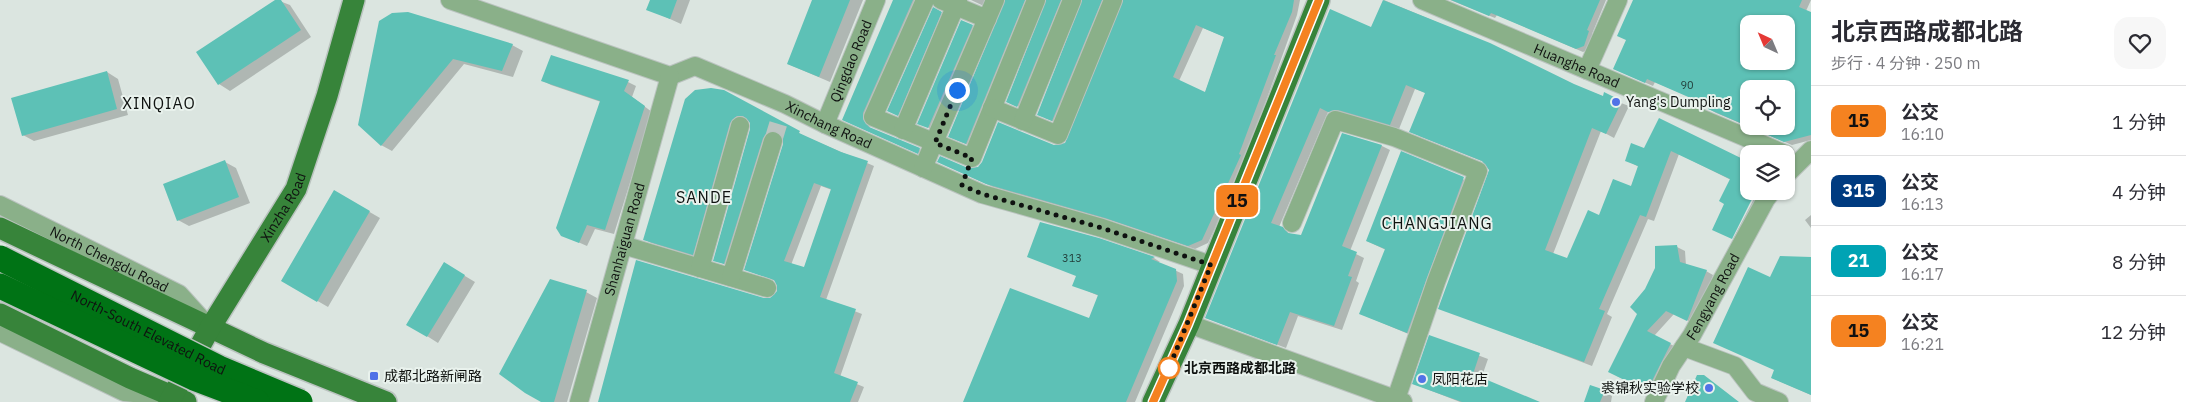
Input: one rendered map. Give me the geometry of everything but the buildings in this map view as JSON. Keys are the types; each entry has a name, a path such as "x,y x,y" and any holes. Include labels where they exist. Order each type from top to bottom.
{"highway":[{"name":"North-South Elevated Road","path":"0,258 219,368 300,402"},
{"name":"North-South Elevated Road","path":"0,286 194,378 257,402"}],"main road":[{"name":"Xinzha Road","path":"175,401 210,328 296,189 327,96 354,0"},
{"path":"1153,402 1188,324 1319,0"},
{"name":"North Chengdu Road","path":"0,228 264,353 386,402"},
{"path":"0,314 175,401"}],"street":[{"path":"450,0 670,76"},
{"name":"Qingdao Road","path":"825,124 876,0"},
{"path":"925,0 873,117 972,158"},
{"path":"923,168 995,0"},
{"path":"962,185 1036,0"},
{"path":"1023,120 1072,0"},
{"path":"992,108 1058,135 1113,0"},
{"name":"Huanghe Road","path":"1422,0 1587,70 1799,156"},
{"path":"1587,70 1618,0"},
{"path":"903,130 952,2 987,19"},
{"name":"Xinchang Road","path":"670,76 695,66 783,111 825,124 982,194 1102,228 1211,265"},
{"name":"Shanhaiguan Road","path":"579,402 670,76"},
{"path":"1188,324 1403,401 1436,282 1478,172 1394,137 1336,120 1292,223"},
{"path":"700,268 740,126"},
{"path":"731,277 773,141"},
{"name":"Fengyang Road","path":"1654,402 1671,366 1684,347 1765,200"},
{"name":"North Chengdu Road","path":"0,205 179,294 210,328"},
{"path":"623,246 767,288"},
{"path":"0,332 124,392 175,401"},
{"path":"1684,347 1734,366 1755,392 1779,402"}],"tunnel":[{"path":"773,141 780,118"}],"bus line":[{"name":"15","path":"1153,402 1188,324 1319,0"}],"place":[{"name":"Yang's Dumpling","path":"1616,102"},
{"name":"北京西路成都北路","path":"1169,368"},
{"name":"成都北路新闸路","path":"374,376"},
{"name":"凤阳花店","path":"1422,379"},
{"name":"裘锦秋实验学校","path":"1709,388"}],"district":[{"name":"XINQIAO","path":"159,103"},
{"name":"SANDE","path":"704,197"},
{"name":"CHANGJIANG","path":"1437,223"}],"route":[{"path":"957,90 935,143 972,158 962,185 982,194 1102,228 1211,265 1169,368"}]}
